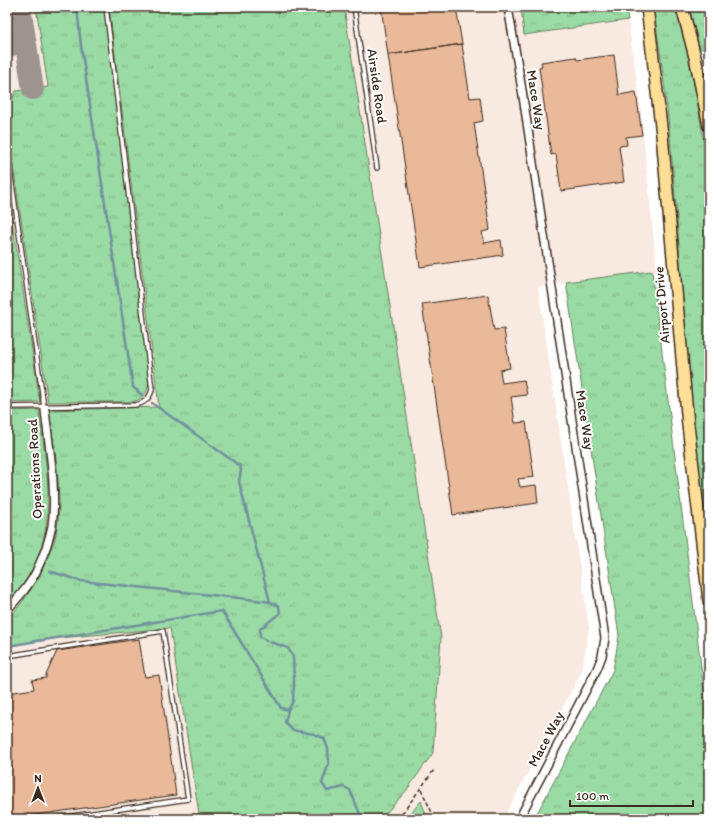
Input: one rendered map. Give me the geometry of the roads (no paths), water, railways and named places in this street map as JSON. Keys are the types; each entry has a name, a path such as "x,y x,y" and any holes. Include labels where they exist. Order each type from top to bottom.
{"main road":[{"name":"Airport Drive","path":"646,7 662,135 688,425 709,600"},
{"path":"682,7 695,57 709,126"}],"street":[{"name":"Mace Way","path":"508,7 523,97 604,638 602,656 597,669 519,819"},
{"name":"Operations Road","path":"7,610 23,593 36,573 46,548 52,526 53,498 45,408"}],"lane":[{"path":"7,407 45,408 135,405 143,404 150,396 152,390 106,7"},
{"name":"Airside Road","path":"354,7 377,168"},
{"path":"7,149 45,408"},
{"path":"7,656 163,631 188,799 52,819"}],"waterway":[{"path":"77,7 81,46 133,387 142,395"},
{"path":"152,403 240,466 241,470 239,482 270,602 279,606 280,613 260,629 260,637 288,648 293,657 293,701 288,710 285,722 292,730 314,734 324,738 328,749 329,763 322,783 327,791 344,787 350,790 362,819"},
{"path":"49,571 81,581 270,602"},
{"path":"7,646 222,611 281,708 288,710"}]}
